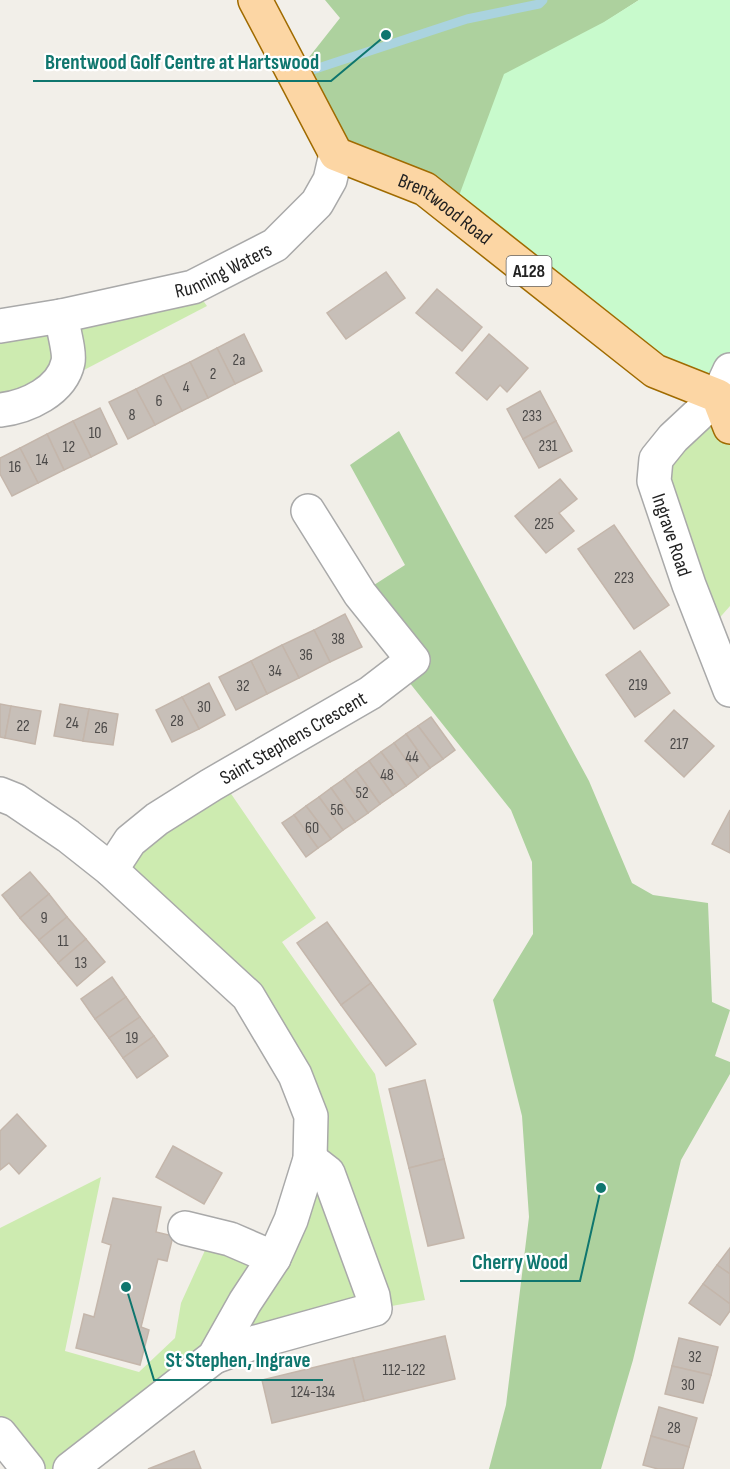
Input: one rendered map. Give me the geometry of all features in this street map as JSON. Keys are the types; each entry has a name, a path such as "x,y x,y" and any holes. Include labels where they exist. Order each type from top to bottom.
{"main road":[{"path":"255,0 336,154"},
{"name":"Brentwood Road","path":"336,154 424,189 655,371 724,383"},
{"path":"724,383 730,428"}],"street":[{"name":"Running Waters","path":"0,326 61,316 193,287 274,245 317,203 330,180 336,154"},
{"path":"0,410 36,400 58,383 69,361 61,316"},
{"name":"Ingrave Road","path":"724,383 656,459 654,481 689,585 730,690"},
{"name":"Saint Stephens Crescent","path":"111,870 130,841 157,819 370,693 413,660 360,594 308,511"},
{"path":"0,794 15,800 68,836 111,870 248,996 295,1075 311,1116 310,1159 291,1220 274,1258 245,1302 214,1357"},
{"path":"70,1469 214,1357 256,1342 375,1309 373,1296 328,1173 310,1159"},
{"path":"185,1228 230,1239 274,1258"},
{"path":"0,1434 28,1469"}],"green space":[{"path":"325,0 639,0 605,22 453,212 336,154 295,75 340,18"},
{"path":"639,0 730,0 730,370 718,396 453,212 504,74 604,22"},
{"path":"193,287 207,306 59,383 0,410 0,326"},
{"path":"730,370 730,606 707,632 656,459"},
{"path":"399,431 589,781 632,883 653,895 708,903 712,1002 730,1010 715,1056 730,1062 730,1074 681,1160 633,1360 601,1469 489,1469 506,1405 529,1217 522,1116 493,1000 533,934 532,862 511,810 401,672 360,594 405,565 350,465"},
{"path":"225,785 316,918 282,942 375,1074 425,1300 375,1309 214,1357 70,1469 28,1469 0,1435 0,1228 101,1177 65,1351 139,1372 175,1338 181,1303 212,1235 274,1258 310,1159 248,996 111,870"}],"building":[{"path":"386,272 405,298 346,339 327,313"},
{"path":"437,289 482,327 462,351 416,313"},
{"path":"244,334 262,371 235,384 217,348"},
{"path":"489,334 528,368 507,392 500,385 487,400 456,373"},
{"path":"217,348 235,384 208,398 190,362"},
{"path":"190,362 208,398 182,411 163,375"},
{"path":"163,375 182,411 155,425 136,389"},
{"path":"136,389 155,425 128,439 109,402"},
{"path":"540,391 556,421 523,439 507,409"},
{"path":"100,408 117,444 91,457 73,421"},
{"path":"73,421 91,457 64,470 47,434"},
{"path":"556,421 572,451 539,468 523,439"},
{"path":"47,434 64,470 38,483 20,448"},
{"path":"20,448 38,483 12,496 0,474 0,458"},
{"path":"560,479 577,499 559,513 574,531 546,553 515,516"},
{"path":"614,525 669,605 634,629 578,549"},
{"path":"345,614 362,647 330,662 314,630"},
{"path":"314,630 330,662 299,678 282,645"},
{"path":"282,645 299,678 267,694 251,661"},
{"path":"640,651 670,693 635,717 606,675"},
{"path":"251,661 267,694 236,710 219,677"},
{"path":"209,683 225,715 199,729 182,697"},
{"path":"182,697 199,729 172,742 156,710"},
{"path":"0,704 11,706 5,738 0,737"},
{"path":"60,704 89,709 83,741 54,736"},
{"path":"11,706 41,711 35,744 5,738"},
{"path":"89,709 118,714 113,745 83,741"},
{"path":"674,710 714,746 684,777 645,741"},
{"path":"431,717 455,750 443,759 418,726"},
{"path":"418,726 443,759 430,768 406,734"},
{"path":"406,734 430,768 418,777 394,743"},
{"path":"394,743 418,777 406,786 381,752"},
{"path":"381,752 406,786 393,795 369,761"},
{"path":"369,761 393,795 380,804 356,770"},
{"path":"356,770 380,804 368,813 344,779"},
{"path":"344,779 368,813 355,822 331,788"},
{"path":"331,788 355,822 343,830 319,797"},
{"path":"319,797 343,830 331,839 306,806"},
{"path":"306,806 331,839 318,848 294,815"},
{"path":"730,810 730,853 712,844"},
{"path":"294,815 318,848 306,857 282,823"},
{"path":"30,872 49,894 20,918 2,895"},
{"path":"49,894 67,917 39,940 20,918"},
{"path":"67,917 86,939 58,963 39,940"},
{"path":"327,922 371,983 341,1005 297,943"},
{"path":"86,939 105,962 77,986 58,963"},
{"path":"112,977 126,997 95,1019 81,999"},
{"path":"371,983 416,1044 386,1066 341,1005"},
{"path":"126,997 140,1017 109,1038 95,1019"},
{"path":"140,1017 154,1036 123,1058 109,1038"},
{"path":"154,1036 168,1056 137,1078 123,1058"},
{"path":"425,1080 444,1159 409,1168 389,1089"},
{"path":"17,1114 46,1146 19,1174 9,1163 0,1170 0,1131"},
{"path":"173,1146 222,1173 204,1204 156,1177"},
{"path":"444,1159 464,1238 428,1246 409,1168"},
{"path":"113,1198 161,1207 156,1232 173,1236 167,1261 158,1259 141,1327 149,1330 140,1365 76,1348 84,1314 94,1317 111,1245 102,1242"},
{"path":"730,1248 730,1274 717,1265"},
{"path":"717,1265 730,1274 730,1304 703,1284"},
{"path":"703,1284 730,1304 730,1311 720,1325 689,1303"},
{"path":"445,1336 455,1379 364,1401 353,1358"},
{"path":"679,1338 718,1347 711,1375 672,1366"},
{"path":"353,1358 364,1401 272,1423 262,1380"},
{"path":"672,1366 711,1375 703,1403 665,1394"},
{"path":"659,1407 697,1418 689,1447 651,1436"},
{"path":"651,1436 689,1447 683,1469 658,1469 643,1465"},
{"path":"194,1451 201,1469 148,1469"}],"waterway":[{"path":"300,74 467,19 539,4 543,0"}],"place":[{"name":"Brentwood Golf Centre at Hartswood","path":"386,35"},
{"name":"Cherry Wood","path":"601,1188"},
{"name":"St Stephen, Ingrave","path":"126,1287"}]}
